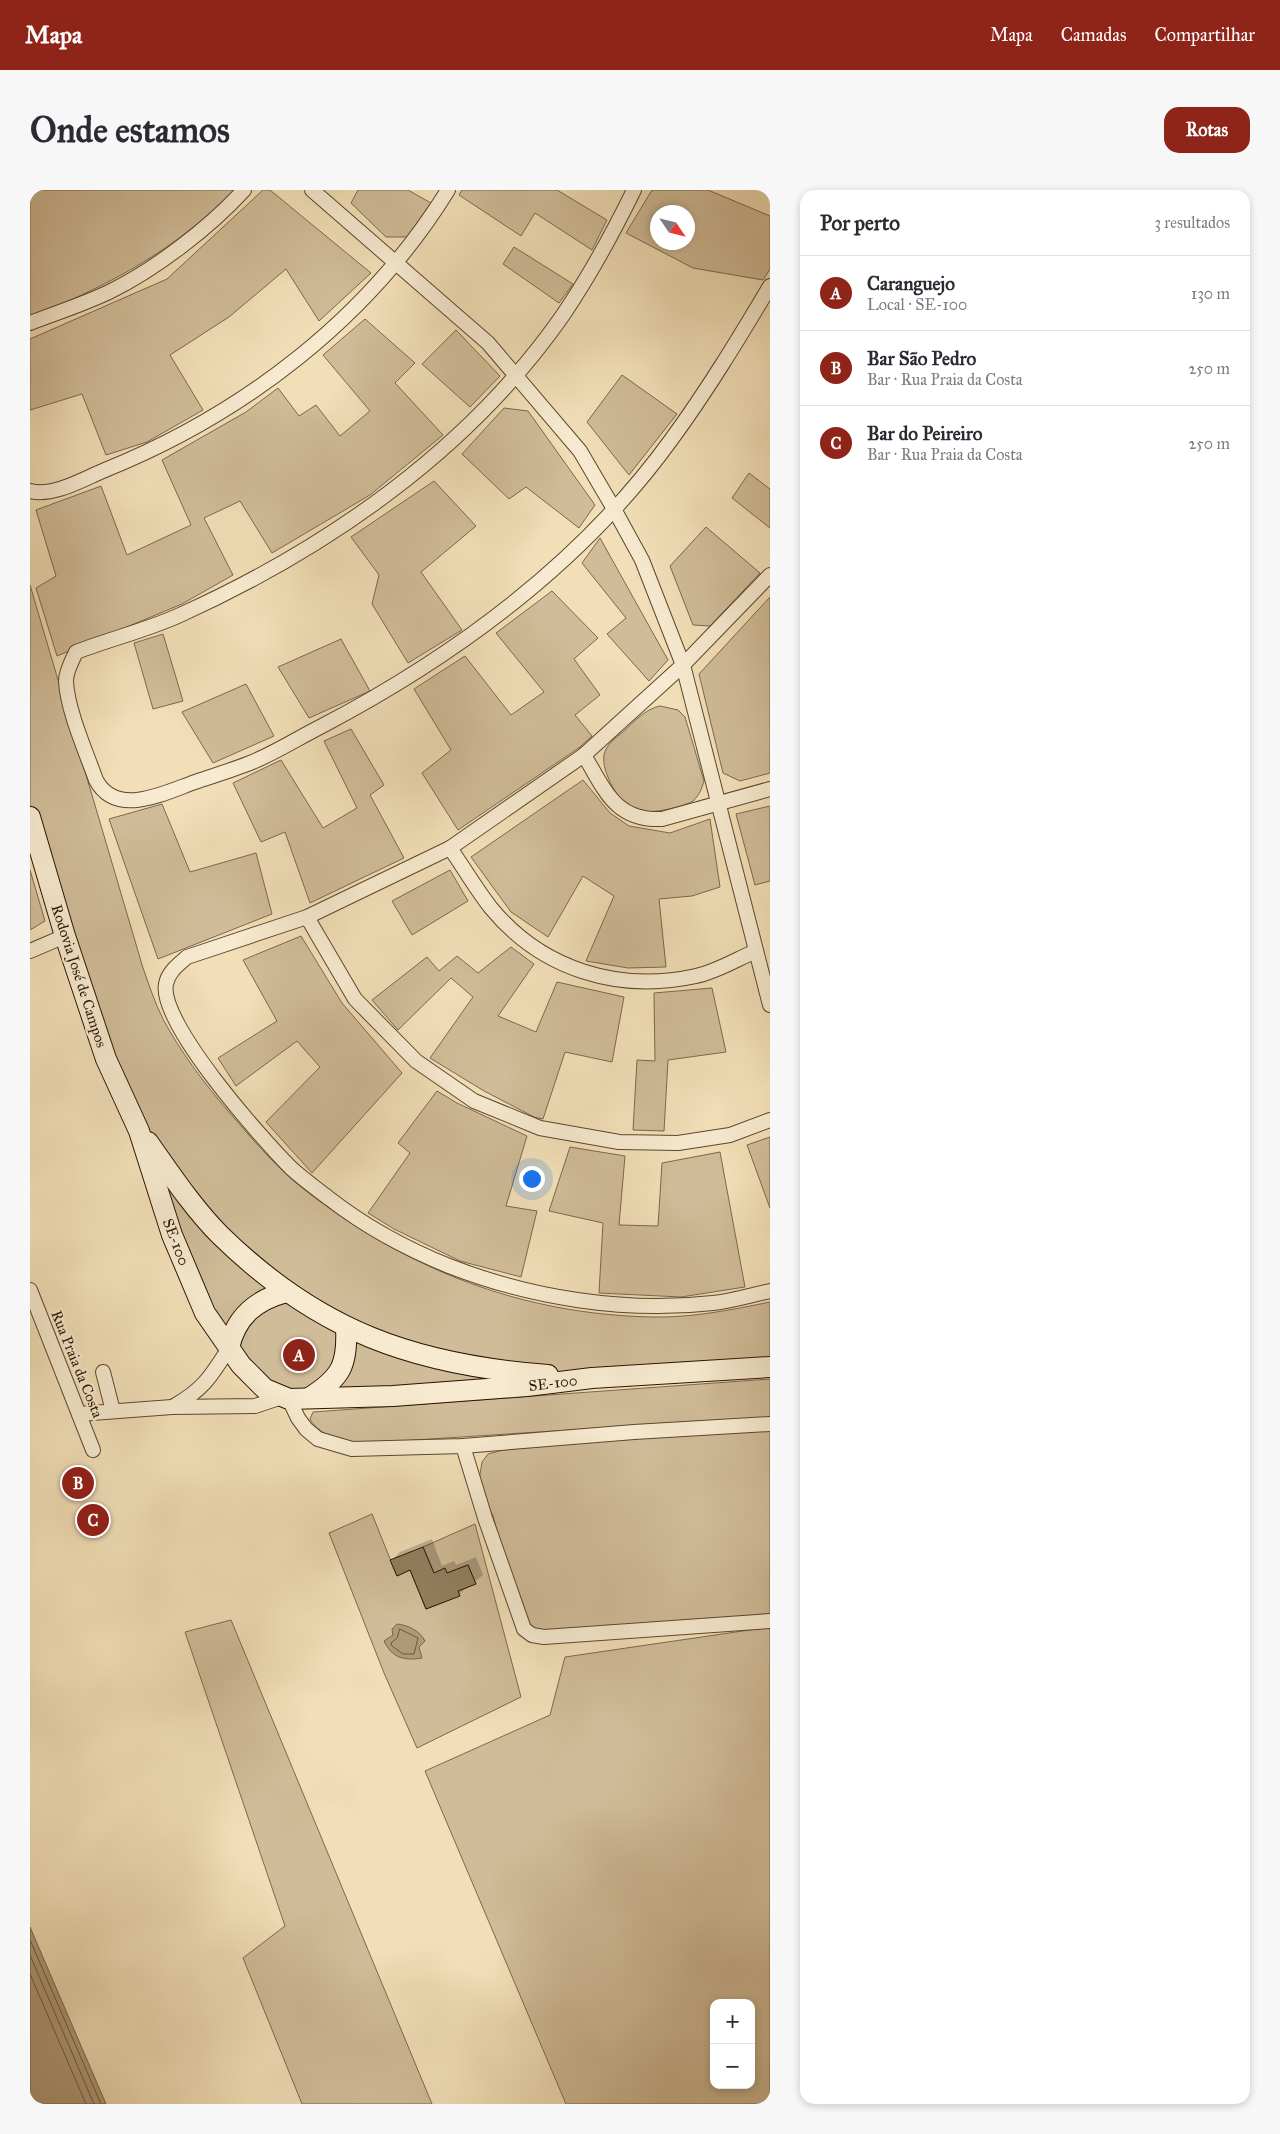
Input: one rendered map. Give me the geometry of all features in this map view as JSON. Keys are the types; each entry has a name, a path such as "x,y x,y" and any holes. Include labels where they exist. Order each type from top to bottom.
{"main road":[{"name":"Rodovia José de Campos","path":"30,817 65,936 106,1059 140,1131"},
{"name":"SE-100","path":"140,1131 181,1188 219,1234 286,1292 346,1327 402,1350 449,1363 499,1371 592,1378"},
{"name":"SE-100","path":"140,1131 172,1236 205,1313 241,1365 265,1389 292,1398 517,1387 592,1378"},
{"path":"230,1348 232,1334 242,1317 257,1303 286,1292"},
{"path":"292,1398 330,1384 341,1371 346,1356 346,1327"},
{"path":"592,1378 770,1367"}],"street":[{"path":"30,323 117,287 163,259 220,216 244,190"},
{"path":"312,190 457,314 516,373 580,451 614,509 642,560 683,665 720,802 770,1005"},
{"path":"30,491 38,493 78,481 148,453 215,417 259,388 322,337 360,302 424,229 448,190"},
{"path":"634,190 607,245 562,315 516,373 469,424 415,472 350,522 253,579 178,616 76,652 69,665 66,680 69,700 101,790 111,798 125,801 139,800 251,763 381,695 494,620 578,546 614,509 670,441 734,348 770,286"},
{"path":"770,575 683,665 584,755 450,848 307,917 187,957 173,969 166,984 170,1008 206,1068 249,1123 299,1174 332,1201 388,1238 449,1266 521,1289 599,1303 652,1306 714,1303 770,1291"},
{"path":"584,755 605,790 619,808 633,817 645,820 662,819 770,789"},
{"path":"450,848 491,908 518,935 554,960 592,976 642,983 698,976 756,951"},
{"path":"307,917 356,998 416,1061 474,1101 540,1128 619,1142 678,1143 730,1135 770,1120"},
{"path":"30,951 65,936"},
{"name":"Rua Praia da Costa","path":"30,1290 93,1450"},
{"path":"172,1407 194,1394 206,1383 230,1348"},
{"path":"103,1372 113,1412"},
{"path":"79,1414 172,1407 255,1406 292,1398 306,1429 318,1439 332,1445 350,1449 379,1450 463,1446 634,1432 770,1424"},
{"path":"463,1446 485,1518 524,1629 532,1635 544,1637 770,1621"}],"shaded area":[{"path":"30,190 234,190 187,232 139,265 87,293 30,318"},
{"path":"263,190 270,190 371,273 319,321 286,269 229,317 170,355 203,410 147,442 106,455 82,394 30,410 30,339 167,279"},
{"path":"358,190 408,190 431,203 407,237 386,237 351,203"},
{"path":"462,190 557,190 607,220 592,250 535,213 521,236 459,195"},
{"path":"652,190 708,190 770,216 770,269 763,280 693,268 659,250 695,250 695,205 650,205 650,246 626,233"},
{"path":"514,247 573,284 559,303 503,264"},
{"path":"365,319 415,363 395,383 443,435 370,495 272,553 240,501 204,518 233,575 182,604 57,656 36,588 56,576 36,510 101,486 127,555 191,525 162,460 246,412 278,388 299,416 316,405 340,436 370,411 323,355"},
{"path":"456,330 500,376 470,407 422,364"},
{"path":"622,375 677,414 629,475 587,422"},
{"path":"504,408 528,411 595,505 579,528 526,487 509,499 462,454"},
{"path":"749,473 770,489 770,528 732,498"},
{"path":"434,481 476,526 421,572 462,630 408,663 372,604 379,575 351,537"},
{"path":"706,527 760,573 710,626 693,625 670,566"},
{"path":"600,538 668,660 649,681 607,634 626,618 582,563"},
{"path":"30,585 143,968 157,1007 177,1043 201,1078 267,1155 310,1194 348,1221 388,1245 429,1266 470,1283 513,1297 558,1307 604,1314 651,1317 696,1315 770,1302 770,1367 592,1378 425,1357 490,1382 289,1399 229,1348 139,1131 30,817"},
{"path":"552,591 598,638 574,659 600,695 575,715 592,736 580,747 458,830 422,773 451,750 414,689 465,656 511,715 544,692 496,633"},
{"path":"770,597 770,773 740,781 723,773 699,674"},
{"path":"163,634 183,701 153,709 134,643"},
{"path":"341,639 370,691 309,718 278,667"},
{"path":"246,684 274,736 213,763 182,712"},
{"path":"660,706 678,710 685,717 704,781 697,797 688,804 647,812 634,810 628,807 612,786 605,770 604,755 611,742 636,720 649,710"},
{"path":"351,729 384,785 370,795 404,858 310,903 285,832 261,842 233,783 281,760 323,828 357,808 324,741"},
{"path":"583,780 610,813 629,826 670,833 710,819 720,887 692,896 659,899 666,967 628,968 586,961 614,896 583,876 548,937 511,912 471,857"},
{"path":"162,804 190,872 256,853 272,914 158,959 109,819"},
{"path":"770,806 770,881 755,885 736,814"},
{"path":"30,870 45,921 30,930"},
{"path":"450,870 468,901 412,935 392,901"},
{"path":"301,936 342,1003 402,1073 312,1173 266,1122 320,1067 297,1041 236,1086 218,1058 277,1021 243,960"},
{"path":"511,947 534,964 498,1016 536,1032 557,982 624,997 612,1062 565,1052 543,1119 534,1117 484,1091 430,1058 473,997 451,978 398,1030 372,1000 427,957 439,971 457,956 478,973"},
{"path":"712,988 726,1052 668,1060 664,1131 633,1130 637,1060 655,1061 654,993"},
{"path":"437,1091 457,1103 527,1136 506,1206 537,1211 521,1277 460,1261 394,1229 368,1213 410,1153 398,1143"},
{"path":"770,1137 770,1208 747,1145"},
{"path":"570,1147 625,1156 619,1225 658,1226 662,1163 720,1152 745,1287 681,1297 599,1293 603,1223 549,1211"},
{"path":"770,1379 770,1417 369,1443 353,1442 328,1435 315,1426 310,1419 313,1412"},
{"path":"770,1426 770,1621 544,1637 524,1629 493,1516 478,1486 482,1462 488,1454 503,1450"},
{"path":"372,1514 397,1576 410,1570 426,1609 459,1596 458,1591 475,1584 468,1565 453,1571 454,1573 434,1573 423,1547 475,1524 521,1697 417,1748 384,1673 329,1533"},
{"path":"231,1620 432,2104 302,2104 243,1958 285,1926 185,1632"},
{"path":"770,1627 770,2104 566,2104 425,1771 550,1715 565,1657"}],"water":[{"path":"397,1624 413,1629 423,1637 425,1641 419,1647 422,1658 410,1659 399,1657 387,1647 384,1641 393,1635 392,1629"},
{"path":"30,1927 106,2104 30,2104"}],"building":[{"path":"423,1547 434,1573 445,1568 447,1573 468,1565 476,1584 458,1591 460,1596 426,1609 410,1570 397,1576 390,1560"}],"place":[{"name":"Caranguejo","path":"299,1355"},
{"name":"Bar São Pedro","path":"78,1483"},
{"name":"Bar do Peireiro","path":"93,1520"}]}
